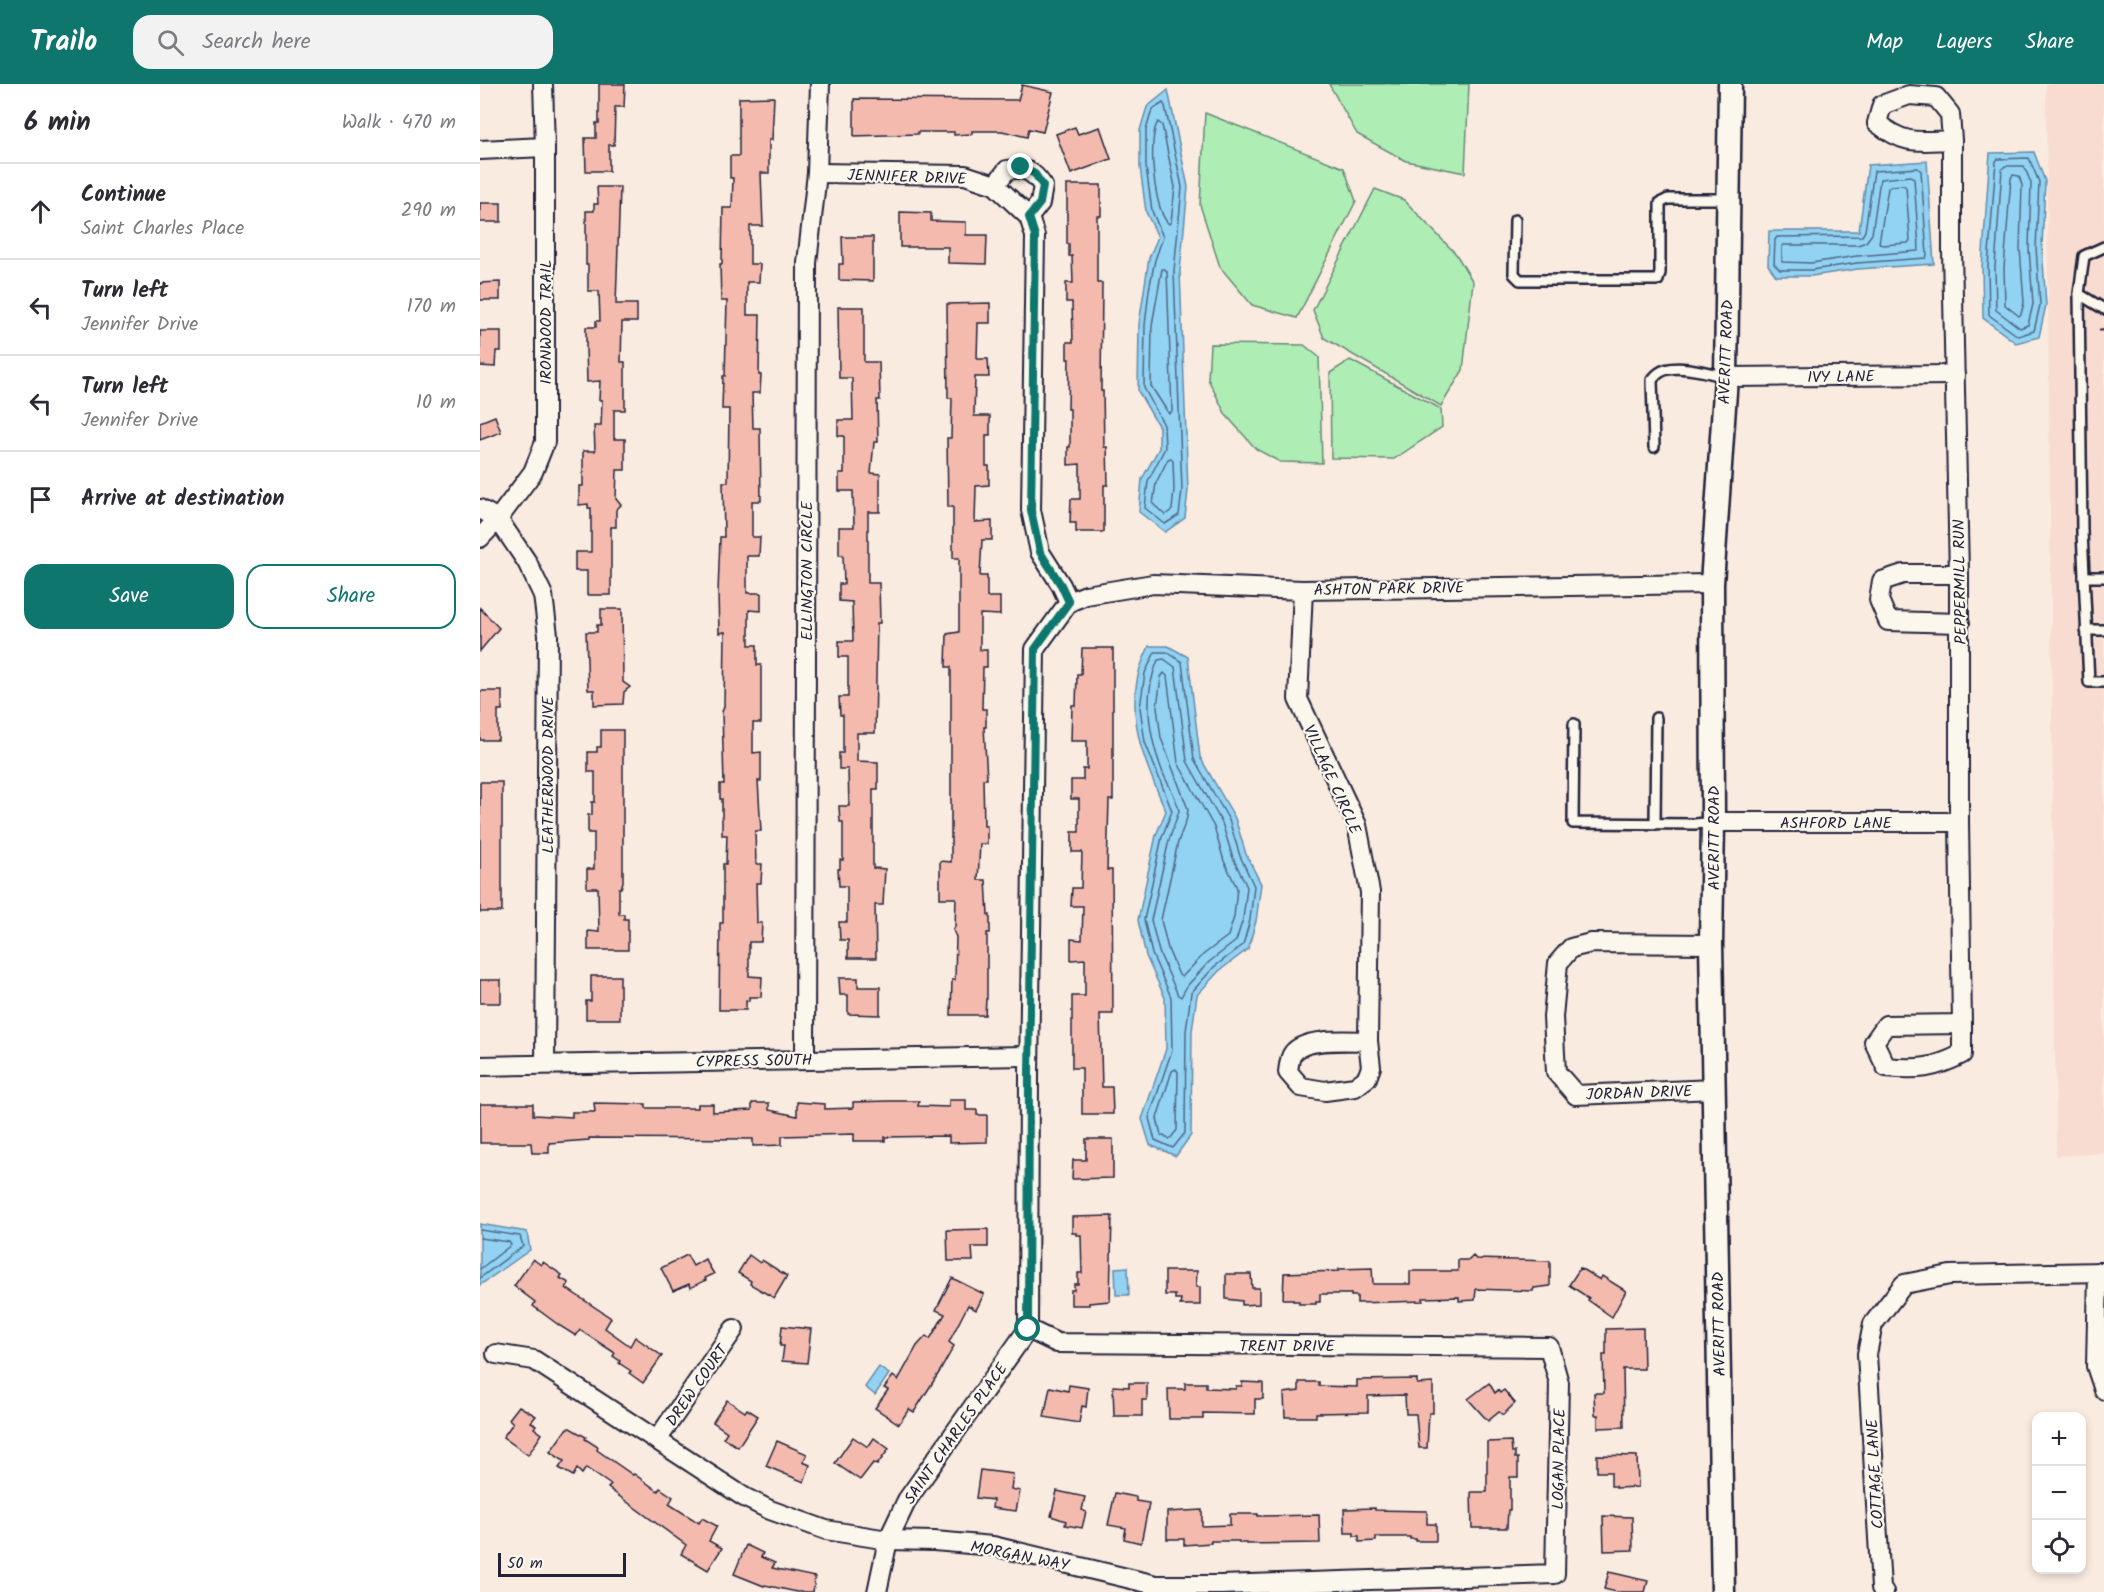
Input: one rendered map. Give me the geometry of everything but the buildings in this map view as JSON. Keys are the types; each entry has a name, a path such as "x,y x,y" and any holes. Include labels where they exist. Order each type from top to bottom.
{"street":[{"name":"IRONWOOD TRAIL","path":"480,538 498,519 532,472 545,442 543,84"},
{"name":"ELLINGTON CIRCLE","path":"805,1059 807,263 817,173 820,84"},
{"name":"AVERITT ROAD","path":"1723,1592 1711,944 1712,584 1726,377 1730,84"},
{"name":"PEPPERMILL RUN","path":"1952,140 1960,623 1959,822 1962,1024 1962,1054 1944,1064 1913,1070 1886,1067 1874,1042 1886,1025 1962,1024"},
{"path":"480,150 545,147"},
{"path":"995,185 1007,170 1021,167 1035,174 1043,186 1040,203 1029,217 1035,236 1031,510 1040,552 1069,602 1035,649 1029,1056 1028,1329"},
{"name":"JENNIFER DRIVE","path":"817,173 964,175 995,185 1029,217"},
{"name":"IVY LANE","path":"1726,377 1955,375"},
{"name":"LEATHERWOOD DRIVE","path":"480,509 498,519 527,562 543,595 548,634 545,1064"},
{"path":"1959,574 1903,574 1882,581 1879,600 1888,621 1960,623"},
{"name":"ASHTON PARK DRIVE","path":"1069,602 1086,595 1153,584 1303,590 1712,584"},
{"name":"VILLAGE CIRCLE","path":"1303,590 1298,699 1357,825 1370,892 1368,1041"},
{"name":"ASHFORD LANE","path":"1713,822 1959,822"},
{"name":"JORDAN DRIVE","path":"1711,944 1591,943 1571,948 1558,963 1553,1017 1556,1072 1576,1095 1714,1089"},
{"name":"CYPRESS SOUTH","path":"480,1066 1029,1056"},
{"path":"2101,1272 2096,1366 2104,1390"},
{"name":"COTTAGE LANE","path":"1884,1592 1881,1588 1868,1354 1873,1324 1904,1284 1950,1275 2101,1272"},
{"name":"DREW COURT","path":"657,1440 734,1329"},
{"name":"TRENT DRIVE","path":"1028,1329 1057,1343 1549,1347"},
{"name":"SAINT CHARLES PLACE","path":"877,1592 888,1540 907,1500 1028,1329"},
{"name":"LOGAN PLACE","path":"1549,1347 1560,1383 1555,1574"},
{"name":"MORGAN WAY","path":"496,1354 534,1360 744,1497 770,1510 826,1530 888,1540 993,1546 1156,1585 1555,1574"}],"lane":[{"path":"1515,220 1514,274 1520,280 1658,280 1660,273 1660,203 1668,199 1729,199"},
{"path":"2104,247 2084,256 2079,294 2084,576 2089,682 2104,682"},
{"path":"2079,294 2104,309"},
{"path":"1654,447 1652,380 1659,372 1669,369 1699,370 1726,377"},
{"path":"2084,576 2104,577"},
{"path":"2086,630 2104,630"},
{"path":"1655,824 1656,718"},
{"path":"1574,724 1574,823 1695,824 1713,822"}],"path":[{"path":"2099,330 2104,330"}],"shaded area":[{"path":"2046,84 2104,84 2104,1153 2056,1156"}],"green space":[{"path":"1329,84 1469,84 1465,173 1406,161 1357,134"},
{"path":"1205,113 1344,168 1356,201 1297,318 1252,305 1220,267 1200,205"},
{"path":"1375,189 1404,200 1456,254 1473,282 1463,370 1441,406 1324,338 1313,310"},
{"path":"1210,344 1304,345 1319,357 1322,463 1280,462 1256,449 1226,415 1208,379"},
{"path":"1350,360 1441,409 1442,427 1394,459 1331,458 1330,373"}],"water":[{"path":"1168,90 1188,187 1180,271 1188,490 1185,518 1165,532 1139,512 1142,479 1159,448 1159,427 1138,391 1139,324 1149,258 1158,237 1146,212 1140,167 1140,130 1147,107"},
{"path":"2034,152 2045,181 2042,247 2046,305 2039,337 2016,343 1983,318 1982,267 1990,153"},
{"path":"1927,161 1934,264 1858,269 1812,276 1776,276 1768,265 1769,231 1859,231 1868,165"},
{"path":"1149,646 1168,646 1188,657 1200,757 1235,818 1246,854 1261,884 1256,921 1248,949 1219,971 1197,995 1192,1031 1191,1135 1176,1156 1150,1145 1142,1119 1166,1049 1165,998 1146,956 1138,920 1156,835 1166,811 1145,760 1135,708 1140,669"},
{"path":"480,1224 527,1232 530,1250 480,1285"},
{"path":"1128,1267 1129,1295 1116,1295 1115,1268"},
{"path":"879,1367 889,1374 875,1395 865,1387"}],"route":[{"path":"1021,167 1035,174 1043,186 1040,203 1029,217 1035,236 1031,510 1040,552 1069,602 1035,649 1028,1329"}]}
